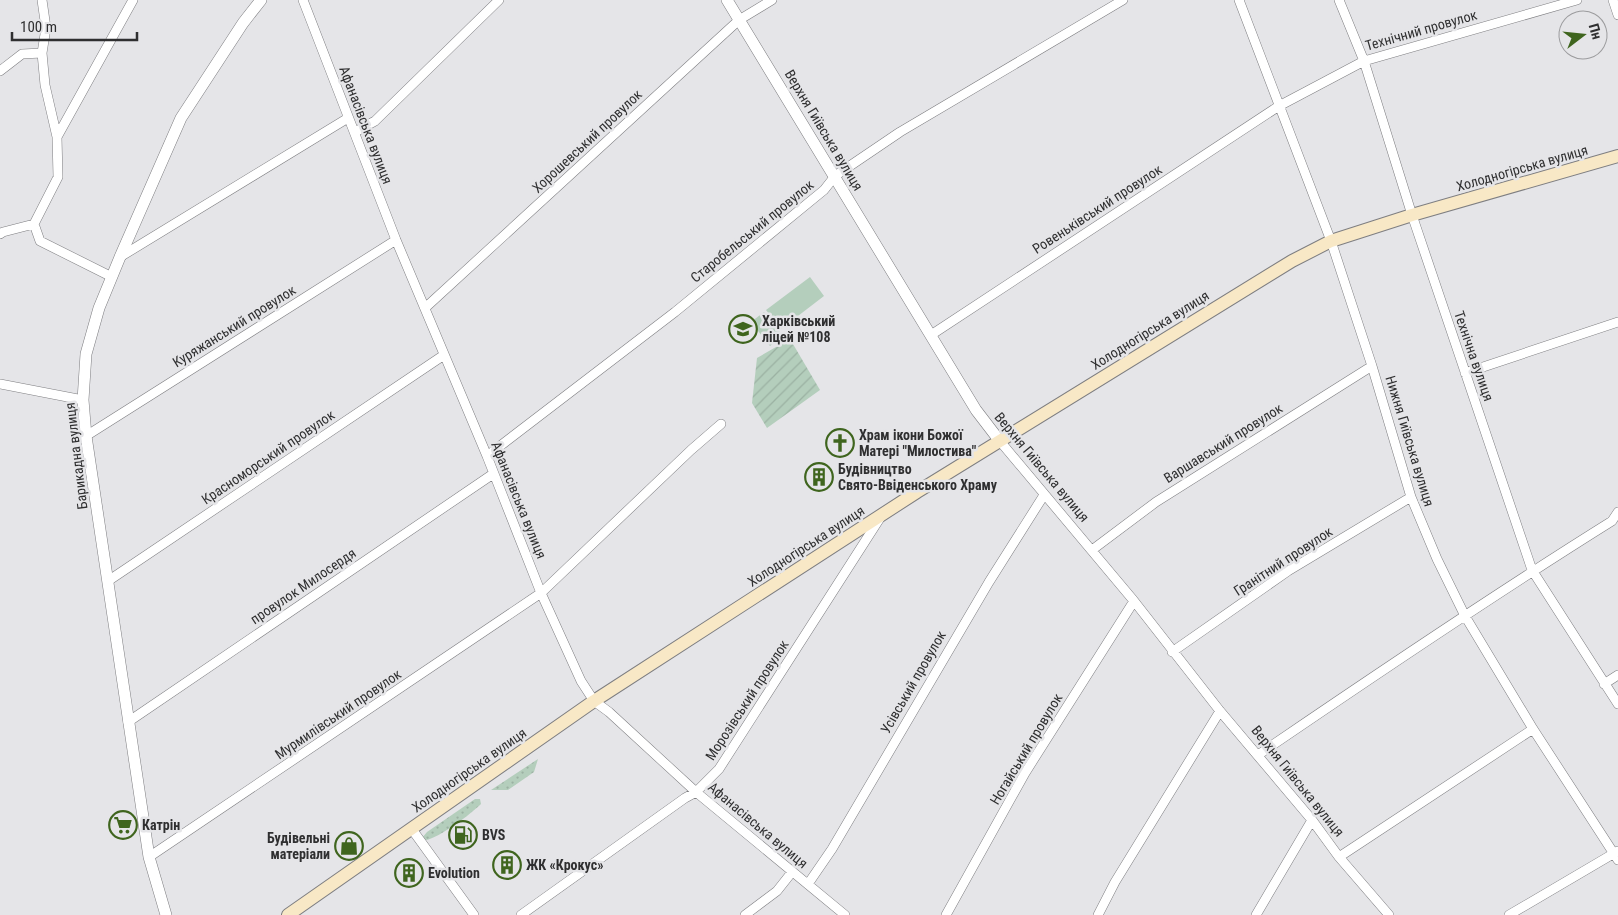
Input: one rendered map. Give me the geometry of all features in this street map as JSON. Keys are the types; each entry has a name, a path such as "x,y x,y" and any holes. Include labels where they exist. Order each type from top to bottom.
{"main road":[{"name":"Холодногірська вулиця","path":"288,915 594,701 1000,440 1292,261 1331,242 1412,215 1618,156"}],"street":[{"path":"42,0 46,28 42,52 44,85 56,137 58,177 34,224 40,241 112,277"},
{"path":"56,137 133,0"},
{"name":"Барикадна вулиця","path":"166,915 149,857 86,436 83,400 86,354 112,277 181,118 243,23 261,0"},
{"name":"Афанасівська вулиця","path":"303,0 396,240 487,456 541,593 580,681 594,701 609,712 696,792 845,915"},
{"path":"355,132 375,121 499,0"},
{"name":"Верхня Гиївська вулиця","path":"727,0 976,410 1044,495 1134,601 1172,652 1312,820 1339,857 1388,915"},
{"name":"Хорошевський провулок","path":"425,308 739,20 772,0"},
{"name":"Старобельський провулок","path":"487,456 675,312 824,190 835,176 900,132 1123,0"},
{"name":"Нижня Гиївська вулиця","path":"1239,0 1331,242 1372,366 1412,497 1437,559 1465,616 1533,730 1617,855"},
{"name":"Технічна вулиця","path":"1339,0 1364,61 1412,215 1532,570 1618,704"},
{"name":"Технічний провулок","path":"1279,106 1364,61 1577,0"},
{"path":"1614,0 1618,15"},
{"path":"0,70 22,54 42,52"},
{"name":"Ровеньківський провулок","path":"931,335 1279,106"},
{"path":"120,258 348,118"},
{"path":"0,234 34,224"},
{"name":"Куряжанський провулок","path":"86,436 396,240"},
{"path":"1465,373 1618,322"},
{"name":"Красноморський провулок","path":"108,581 444,355"},
{"name":"Варшавський провулок","path":"1092,550 1156,502 1372,366"},
{"path":"0,384 83,400"},
{"name":"Мурмилівський провулок","path":"149,857 541,593 691,450 721,424"},
{"name":"провулок Милосердя","path":"128,722 493,474"},
{"name":"Усівський провулок","path":"808,884 832,849 989,582 1044,495"},
{"name":"Гранітний провулок","path":"1172,652 1288,571 1412,497"},
{"path":"1258,755 1532,570 1612,521 1618,512"},
{"name":"Морозівський провулок","path":"521,915 696,792 720,769 883,514"},
{"name":"Ногайський провулок","path":"946,915 1025,773 1134,601"},
{"path":"1604,684 1618,675"},
{"path":"1098,915 1220,711"},
{"path":"1339,857 1533,730"},
{"path":"1256,915 1312,820"},
{"path":"412,828 474,915"},
{"path":"1509,915 1617,855"},
{"path":"745,915 777,891 792,872"}],"green space":[{"path":"810,277 824,296 781,329 766,310"},
{"path":"764,312 783,336 770,346 751,322"},
{"path":"790,339 820,390 767,428 752,403 757,358"},
{"path":"538,759 534,772 508,790 491,790"},
{"path":"475,799 480,799 481,804 463,819 432,838 426,840 422,838 427,832"}],"place":[{"name":"Харківський ліцей №108","path":"743,329"},
{"name":"Храм ікони Божої Матері \"Милостива\"","path":"840,443"},
{"name":"Будівництво Свято-Ввіденського Храму","path":"819,477"},
{"name":"Катрін","path":"123,825"},
{"name":"BVS","path":"463,835"},
{"name":"Будівельні матеріали","path":"349,846"},
{"name":"ЖК «Крокус»","path":"507,865"},
{"name":"Evolution","path":"409,873"}]}
